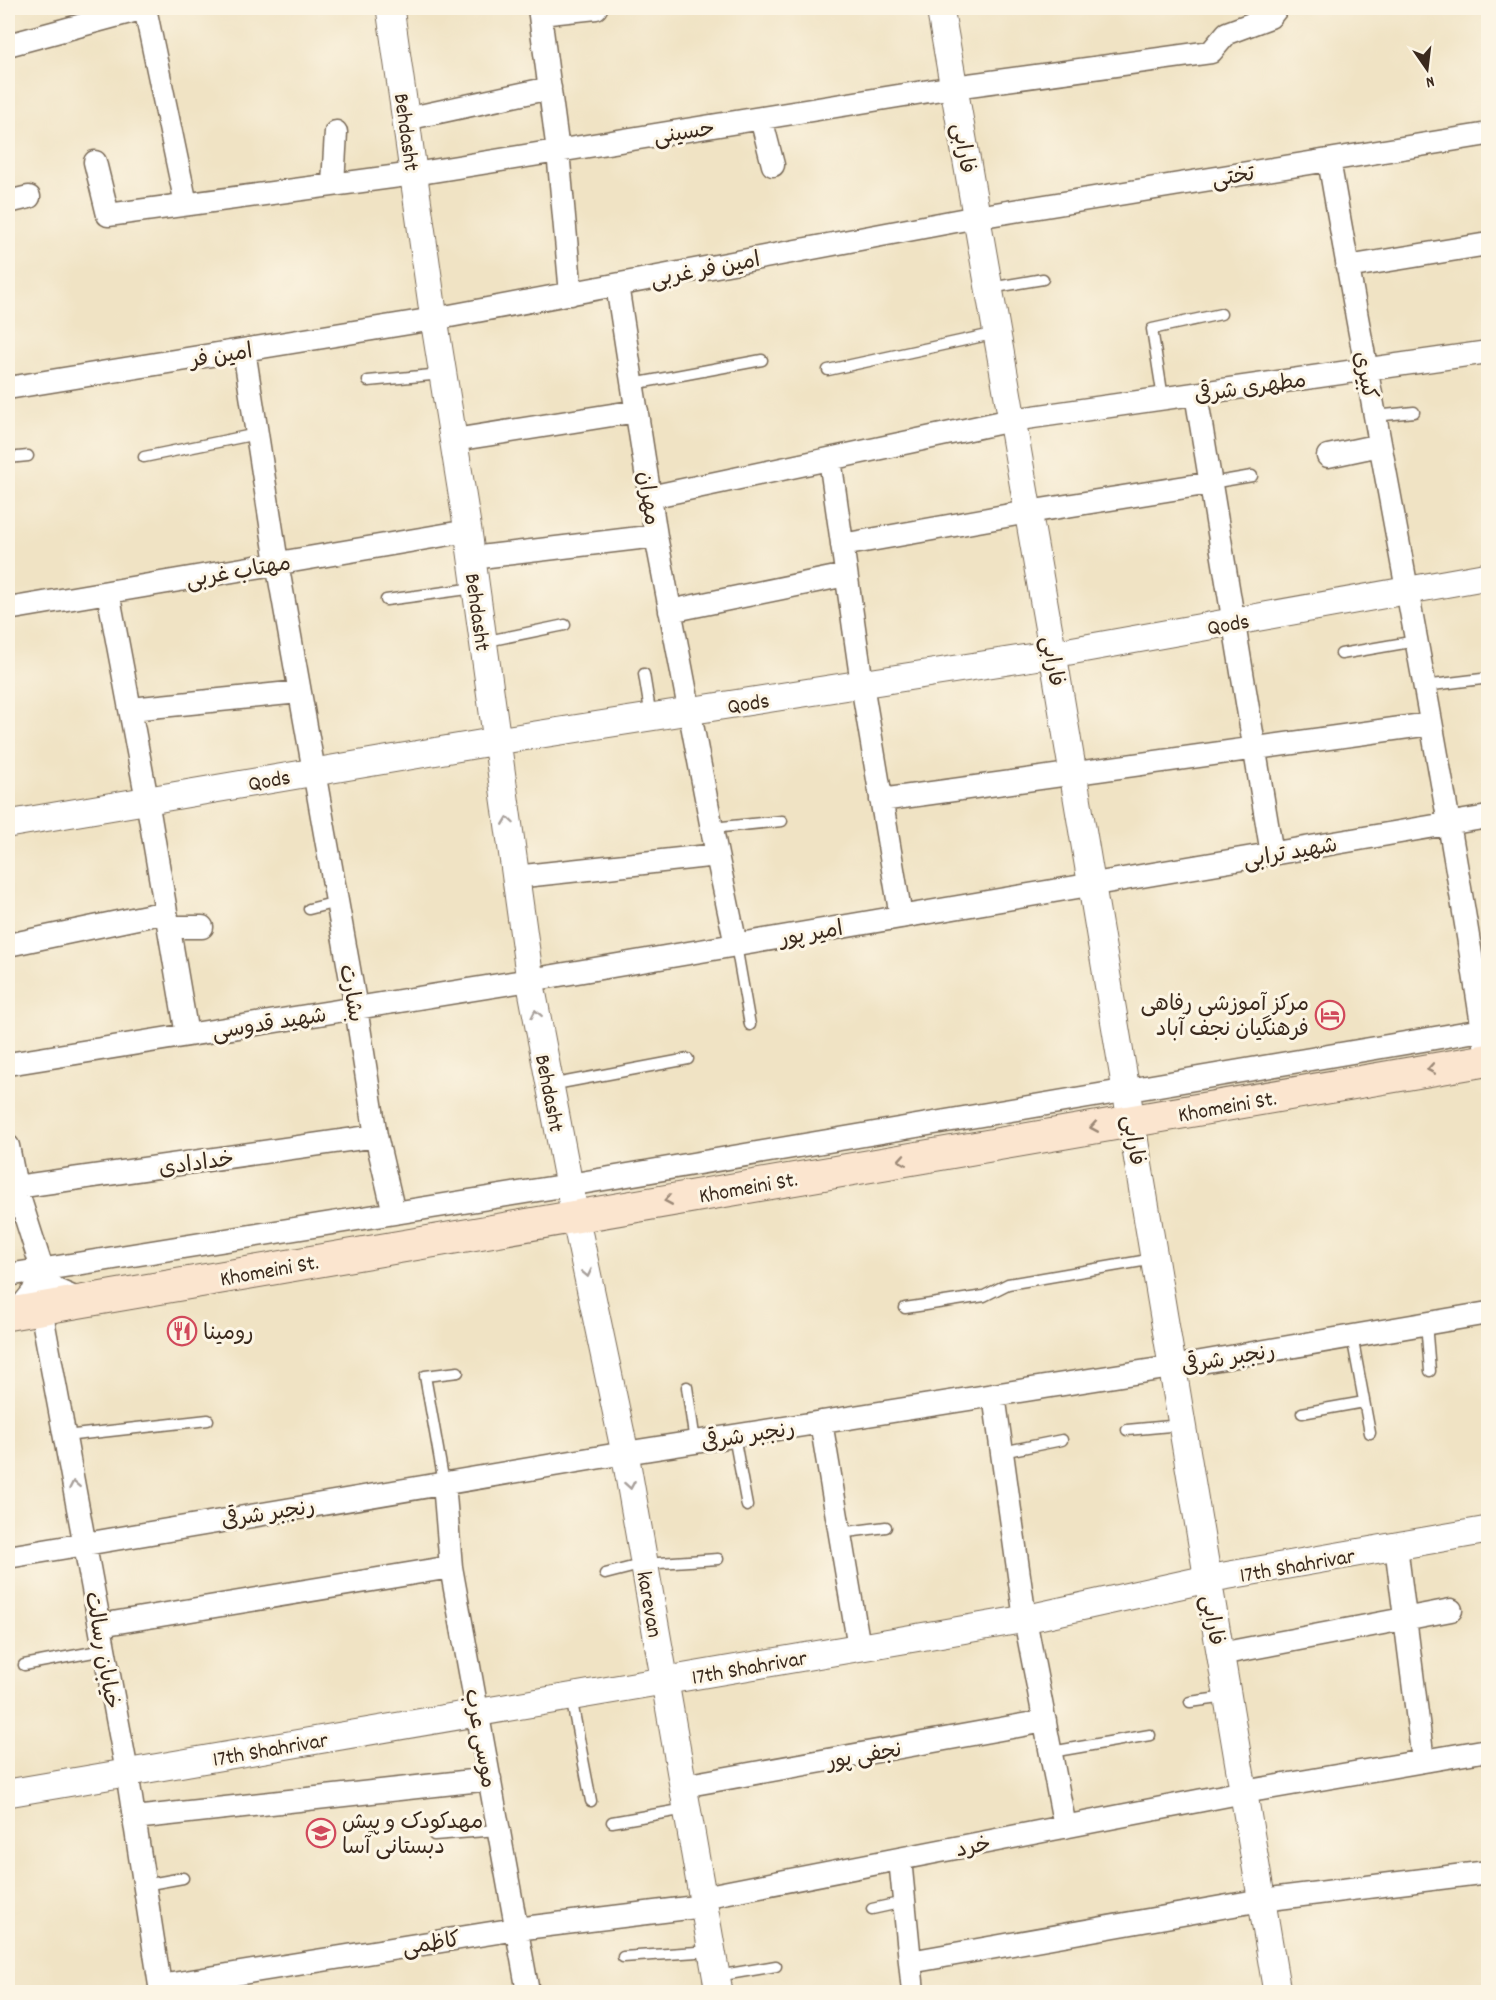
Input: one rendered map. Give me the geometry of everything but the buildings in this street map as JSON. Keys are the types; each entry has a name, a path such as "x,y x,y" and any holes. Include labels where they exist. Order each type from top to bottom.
{"main road":[{"name":"Khomeini St.","path":"22,1312 575,1216 1129,1106 1487,1045"}],"street":[{"path":"8,45 145,8 186,204"},
{"name":"Behdasht","path":"390,8 434,319 472,558 530,980 575,1216"},
{"path":"572,294 558,151 540,11 596,8"},
{"name":"فارابی","path":"940,8 1053,654 1277,1992"},
{"name":"حسینی","path":"94,162 108,214 186,204 414,174 954,87 1211,52 1227,33 1270,17 1276,8"},
{"path":"406,119 550,88"},
{"path":"761,118 773,165"},
{"path":"333,184 336,132"},
{"name":"تختی","path":"977,217 1488,134"},
{"name":"کبیری","path":"1329,160 1365,369 1450,823 1487,1045"},
{"name":"امین فر غربی","path":"434,319 977,217"},
{"path":"1347,267 1488,244"},
{"name":"مهران","path":"617,285 656,536 736,945"},
{"name":"امین فر","path":"8,388 434,319"},
{"name":"بشارت","path":"244,350 277,563 356,1008 376,1136 394,1213"},
{"name":"مطهری شرقی","path":"650,497 1012,420 1488,352"},
{"path":"1196,394 1272,854"},
{"path":"453,441 638,411"},
{"path":"1328,456 1380,445"},
{"path":"830,459 862,684 901,917"},
{"path":"842,545 1211,483"},
{"name":"مهتاب غربی","path":"8,609 468,531"},
{"path":"472,558 656,536"},
{"path":"670,611 846,575"},
{"name":"Qods","path":"8,824 497,741 1053,654 1488,576"},
{"path":"108,592 131,710 187,1035"},
{"path":"131,710 299,692"},
{"path":"881,800 1431,724"},
{"name":"شهید ترابی","path":"1092,885 1488,817"},
{"path":"515,877 717,855"},
{"name":"امیر پور","path":"530,980 1092,885"},
{"path":"8,945 168,920 202,927"},
{"name":"شهید قدوسی","path":"8,1064 530,980"},
{"path":"8,1275 569,1185 1129,1106"},
{"name":"خدادادی","path":"16,1187 376,1136"},
{"path":"8,1146 16,1187 42,1269 54,1289 82,1301"},
{"name":"karevan","path":"575,1216 625,1453 716,1973"},
{"path":"22,1312 42,1269"},
{"name":"خیابان رسالت","path":"22,1312 65,1436 127,1772 160,1989"},
{"name":"رنجبر شرقی","path":"8,1557 625,1453 1172,1367 1488,1312"},
{"path":"994,1395 1025,1619 1065,1827"},
{"path":"820,1422 859,1647"},
{"name":"موسی عرب","path":"444,1483 450,1567 528,1992"},
{"name":"17th Shahrivar","path":"8,1792 1025,1619 1207,1580 1488,1530"},
{"path":"1396,1546 1423,1761"},
{"path":"100,1625 450,1567"},
{"path":"1221,1654 1451,1610"},
{"name":"نجفی پور","path":"685,1798 1045,1721"},
{"name":"خرد","path":"703,1902 900,1859 1244,1792 1488,1750"},
{"path":"134,1818 490,1779"},
{"path":"900,1859 913,1992"},
{"path":"910,1962 1262,1900 1488,1872"},
{"name":"کاظمی","path":"160,1989 516,1929 703,1902"}],"lane":[{"path":"989,288 1043,279"},
{"path":"1163,398 1152,329 1221,314"},
{"path":"828,369 997,333"},
{"path":"633,384 762,360"},
{"path":"368,381 443,374"},
{"path":"1374,416 1414,412"},
{"path":"144,457 257,434"},
{"path":"8,458 28,456"},
{"path":"1211,483 1252,476"},
{"path":"386,600 476,588"},
{"path":"483,642 565,626"},
{"path":"1341,654 1416,641"},
{"path":"644,674 651,717"},
{"path":"1424,686 1482,679"},
{"path":"712,828 782,821"},
{"path":"309,909 337,902"},
{"path":"736,945 750,1024"},
{"path":"550,1085 688,1059"},
{"path":"905,1308 984,1296 1008,1284 1154,1259"},
{"path":"1426,1323 1430,1371"},
{"path":"1352,1336 1370,1433"},
{"path":"444,1483 425,1376 458,1372"},
{"path":"687,1387 695,1442"},
{"path":"1302,1413 1364,1402"},
{"path":"65,1436 208,1420"},
{"path":"1127,1430 1182,1425"},
{"path":"734,1436 747,1506"},
{"path":"1002,1452 1062,1440"},
{"path":"839,1533 886,1527"},
{"path":"605,1574 644,1564 718,1559"},
{"path":"24,1665 104,1650"},
{"path":"570,1697 591,1801"},
{"path":"1190,1702 1228,1697"},
{"path":"1051,1752 1150,1735"},
{"path":"612,1822 685,1798"},
{"path":"434,1835 498,1830"},
{"path":"144,1885 183,1878"},
{"path":"873,1909 904,1902"},
{"path":"623,1957 716,1973 776,1966"}],"place":[{"name":"مرکز آموزشی رفاهی فرهنگیان نجف آباد","path":"1330,1015"},
{"name":"رومینا","path":"182,1331"},
{"name":"مهدکودک و پیش دبستانی آسا","path":"321,1833"}]}
